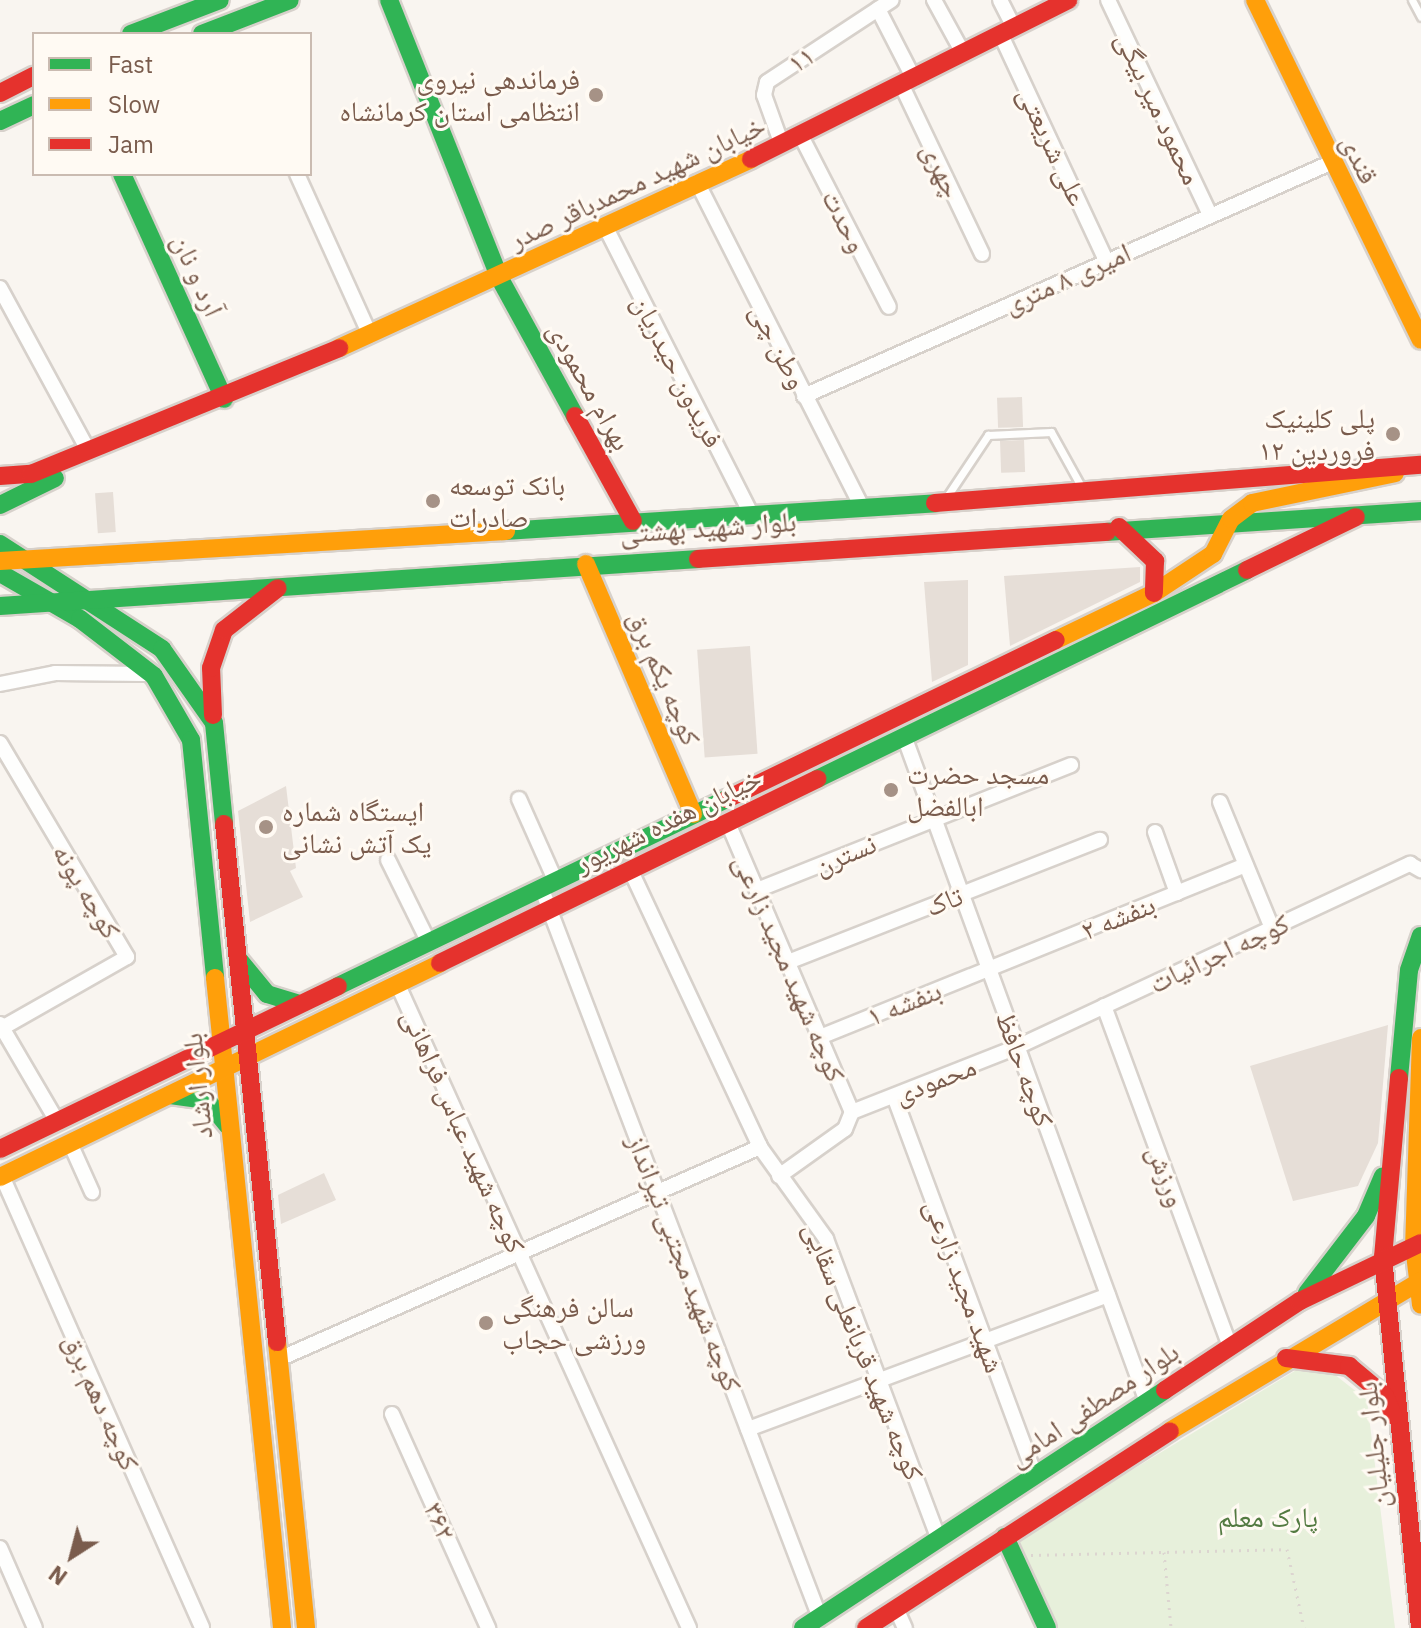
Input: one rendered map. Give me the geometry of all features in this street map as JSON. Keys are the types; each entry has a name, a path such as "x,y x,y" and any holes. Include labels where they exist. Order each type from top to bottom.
{"main road":[{"path":"135,32 185,6 220,0"},
{"path":"231,29 290,0"},
{"name":"بهرام محمودی","path":"389,0 499,277 633,521"},
{"name":"خیابان شهید محمدباقر صدر","path":"0,476 31,474 224,399 499,277 801,136 1068,0"},
{"name":"قندی","path":"1255,0 1330,163 1421,340"},
{"path":"0,93 32,77"},
{"path":"0,121 32,106"},
{"name":"آرد و نان","path":"123,176 224,399"},
{"name":"خیابان شهید محمدباقر صدر","path":"0,505 215,411 224,399"},
{"path":"1231,519 1264,499 1421,466"},
{"name":"بلوار شهید بهشتی","path":"8,560 863,509 945,500 1421,466"},
{"name":"بلوار شهید بهشتی","path":"0,606 90,597 1231,519 1421,511"},
{"name":"خیابان هفده شهریور","path":"1,1176 1362,514"},
{"name":"خیابان هفده شهریور","path":"0,1149 297,1003 1154,593 1213,554 1231,519"},
{"path":"1119,527 1155,561 1154,593"},
{"name":"بلوار ارشاد","path":"0,544 8,560 90,597 171,658 214,723 306,1622"},
{"path":"196,549 190,569 197,590"},
{"name":"کوچه یکم برق","path":"586,564 693,814"},
{"name":"بلوار ارشاد","path":"0,573 51,601 154,676 191,740 280,1627"},
{"path":"214,723 211,668 224,630 242,610 288,584"},
{"path":"202,856 227,854"},
{"path":"1300,1301 1366,1216 1394,1129 1409,970 1421,936"},
{"path":"239,960 267,994 297,1003"},
{"path":"1421,1038 1418,1110 1421,1305"},
{"path":"170,1095 207,1100 230,1129"},
{"path":"1418,1110 1421,1132"},
{"name":"بلوار جلیلیان","path":"1394,1129 1383,1257 1420,1628"},
{"name":"بلوار مصطفی امامی","path":"803,1628 1300,1301 1383,1257 1418,1244"},
{"path":"866,1628 1282,1358 1386,1295 1420,1281"},
{"path":"1282,1358 1337,1361 1356,1370 1385,1396 1400,1429"},
{"path":"1005,1537 1047,1628"},
{"path":"280,1627 306,1622"}],"street":[{"name":"۱۱","path":"782,145 764,95 767,82 892,0"},
{"path":"934,0 963,53"},
{"name":"علی شریعتی","path":"1000,0 1007,30 1106,260"},
{"name":"محمود میر بیگی","path":"1108,0 1210,215"},
{"name":"چهری","path":"878,9 982,254"},
{"name":"وحدت","path":"801,136 889,307"},
{"name":"امیری ۸ متری","path":"804,396 1330,163"},
{"path":"298,176 369,333"},
{"name":"وطن چی","path":"697,182 863,509"},
{"name":"فریدون حیدریان","path":"606,228 751,514"},
{"path":"0,288 88,450"},
{"path":"0,684 55,673 154,676"},
{"name":"کوچه حافظ","path":"904,736 1147,1402"},
{"name":"کوچه پونه","path":"0,743 127,957 1,1026"},
{"name":"نسترن","path":"757,890 1071,765"},
{"name":"کوچه شهید مجتبی تیرانداز","path":"519,799 548,884 550,908 820,1618"},
{"path":"1220,802 1272,928"},
{"name":"کوچه شهید مجید زارعی","path":"728,823 852,1112"},
{"path":"1155,832 1177,893"},
{"name":"تاک","path":"788,962 1100,840"},
{"path":"388,860 428,941"},
{"name":"کوچه اجرائیات","path":"1017,1047 1410,864 1421,870"},
{"name":"بنفشه ۲","path":"989,969 1246,865"},
{"name":"کوچه شهید قربانعلی سقایی","path":"630,869 760,1147 826,1239 939,1539"},
{"name":"بنفشه ۱","path":"820,1037 989,969"},
{"name":"کوچه شهید عباس فراهانی","path":"397,983 689,1628"},
{"name":"ورزش","path":"1104,1006 1230,1347"},
{"path":"1,1026 57,1121"},
{"name":"محمودی","path":"852,1112 1017,1047"},
{"name":"شهید مجید زارعی","path":"894,1096 1035,1476"},
{"path":"779,1176 845,1129 852,1112"},
{"path":"70,1143 92,1192"},
{"path":"279,1359 760,1147"},
{"name":"کوچه دهم برق","path":"1,1176 202,1628"},
{"path":"748,1429 1108,1295"},
{"name":"۳۶۲","path":"392,1414 488,1628"},
{"path":"0,1548 35,1628"},
{"path":"896,1608 905,1628"}],"lane":[{"path":"1412,0 1421,17"},
{"path":"945,500 988,435 1051,432 1083,490"}],"path":[{"path":"1013,1556 1287,1549 1304,1628"},
{"path":"1164,1552 1171,1628"}],"green space":[{"name":"پارک معلم","path":"1298,1369 1334,1374 1367,1400 1395,1628 1058,1628 1017,1540"}],"building":[{"path":"1022,397 1023,427 998,428 997,398"},
{"path":"1024,440 1025,472 1001,473 1000,441"},
{"path":"113,492 116,532 98,533 95,493"},
{"path":"1140,567 1140,582 1010,646 1004,576"},
{"path":"968,580 968,665 932,682 924,582"},
{"path":"750,646 758,754 705,757 697,650"},
{"name":"ایستگاه شماره یک آتش نشانی","path":"286,786 296,868 290,871 303,897 250,922 238,811"},
{"path":"1388,1025 1378,1143 1358,1186 1293,1201 1250,1066"},
{"path":"324,1173 336,1200 281,1224 278,1195"}],"traffic: fast":[{"path":"136,32 220,0"},
{"path":"207,32 290,0"},
{"path":"389,0 499,277 575,416"},
{"path":"0,121 32,106"},
{"path":"123,176 224,399"},
{"path":"0,505 55,478"},
{"path":"506,531 935,503"},
{"path":"1107,532 1421,511"},
{"path":"0,544 162,649 214,723 224,824"},
{"path":"0,606 698,559"},
{"path":"817,779 1247,570"},
{"path":"0,573 80,619 154,676 191,740 215,978"},
{"path":"338,986 727,799"},
{"path":"1399,1078 1409,970 1421,936"},
{"path":"239,960 267,994 297,1003"},
{"path":"170,1095 207,1100 228,1126"},
{"path":"1307,1293 1366,1216 1383,1176"},
{"path":"803,1628 1165,1390"},
{"path":"1005,1537 1047,1628"}],"traffic: slow":[{"path":"1255,0 1421,340"},
{"path":"339,348 751,159"},
{"path":"1056,640 1154,593 1213,554 1231,519 1252,503 1395,473"},
{"path":"0,561 506,531"},
{"path":"586,564 693,814"},
{"path":"0,1177 440,963"},
{"path":"215,978 282,1628"},
{"path":"1421,1038 1414,1245 1421,1305"},
{"path":"1170,1431 1421,1281"},
{"path":"277,1342 306,1628"}],"traffic: jam":[{"path":"751,159 1068,0"},
{"path":"0,93 32,77"},
{"path":"0,476 31,474 339,348"},
{"path":"575,416 633,521"},
{"path":"935,503 1421,465"},
{"path":"1247,570 1356,517"},
{"path":"1119,527 1155,561 1154,593"},
{"path":"698,559 1107,532"},
{"path":"213,715 211,668 224,630 278,588"},
{"path":"727,799 1056,640"},
{"path":"440,963 817,779"},
{"path":"224,824 277,1342"},
{"path":"0,1149 338,986"},
{"path":"1399,1078 1383,1257 1420,1628"},
{"path":"1165,1390 1300,1301 1421,1243"},
{"path":"1286,1358 1349,1366 1385,1396 1393,1415"},
{"path":"866,1628 1170,1431"}],"place":[{"name":"فرماندهی نیروی انتظامی استان کرمانشاه","path":"596,95"},
{"name":"پلی کلینیک ۱۲ فروردین","path":"1393,434"},
{"name":"بانک توسعه صادرات","path":"433,501"},
{"name":"مسجد حضرت ابالفضل","path":"891,790"},
{"name":"ایستگاه شماره یک آتش نشانی","path":"266,827"},
{"name":"سالن فرهنگی ورزشی حجاب","path":"486,1323"}]}
